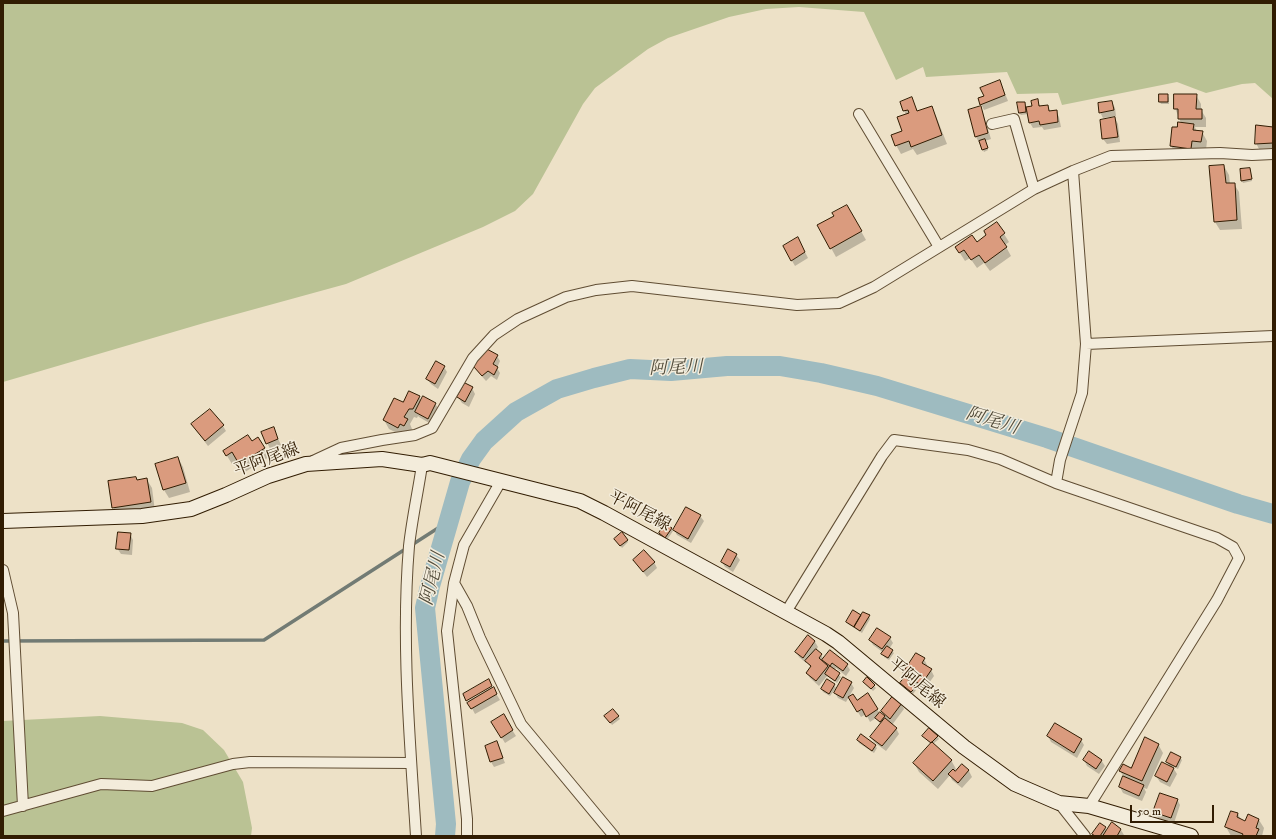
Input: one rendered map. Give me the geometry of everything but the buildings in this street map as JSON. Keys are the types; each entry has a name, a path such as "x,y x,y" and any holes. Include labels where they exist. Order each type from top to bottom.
{"main road":[{"name":"平阿尾線","path":"3,521 142,516 191,509 268,476 306,464 382,459 426,464 580,501 786,612 838,642 964,747 1015,784 1059,803 1089,806 1191,836"}],"street":[{"path":"859,114 939,247"},
{"path":"992,124 1014,119 1034,189"},
{"path":"306,464 341,448 415,435 432,428 473,358 494,335 518,319 566,297 596,290 632,286 797,305 839,303 874,287 1034,189 1111,156 1273,154"},
{"path":"1056,483 1060,460 1082,393 1086,344 1073,171"},
{"path":"1086,344 1273,336"},
{"path":"786,612 882,456 894,440 968,450 1000,459 1056,483 1217,538 1233,547 1239,558 1217,600 1089,806"},
{"path":"416,836 406,622 409,545 426,464"},
{"path":"467,836 467,819 448,631 454,583 464,545 497,480"},
{"path":"3,570 13,613 22,806"},
{"path":"454,583 467,606 480,638 521,724 614,836"},
{"path":"3,811 101,784 152,786 233,764 250,762 412,763"},
{"path":"1059,803 1085,836"}],"green space":[{"path":"3,3 1273,3 1273,99 1255,83 1242,84 1206,93 1177,82 1062,105 1058,93 1017,94 1007,72 926,77 923,67 896,80 864,12 799,7 766,9 729,17 668,38 648,49 595,88 583,104 533,194 515,211 483,227 346,284 204,323 3,382"},
{"path":"100,716 182,723 203,730 224,750 243,782 252,828 251,836 3,836 3,721"}],"waterway":[{"name":"阿尾川","path":"445,836 446,824 425,608 430,586 460,482 471,459 484,441 516,412 557,389 630,369 671,371 727,366 780,366 821,373 877,386 1047,438 1238,504 1273,514"},
{"path":"3,641 264,640 449,521"}]}
